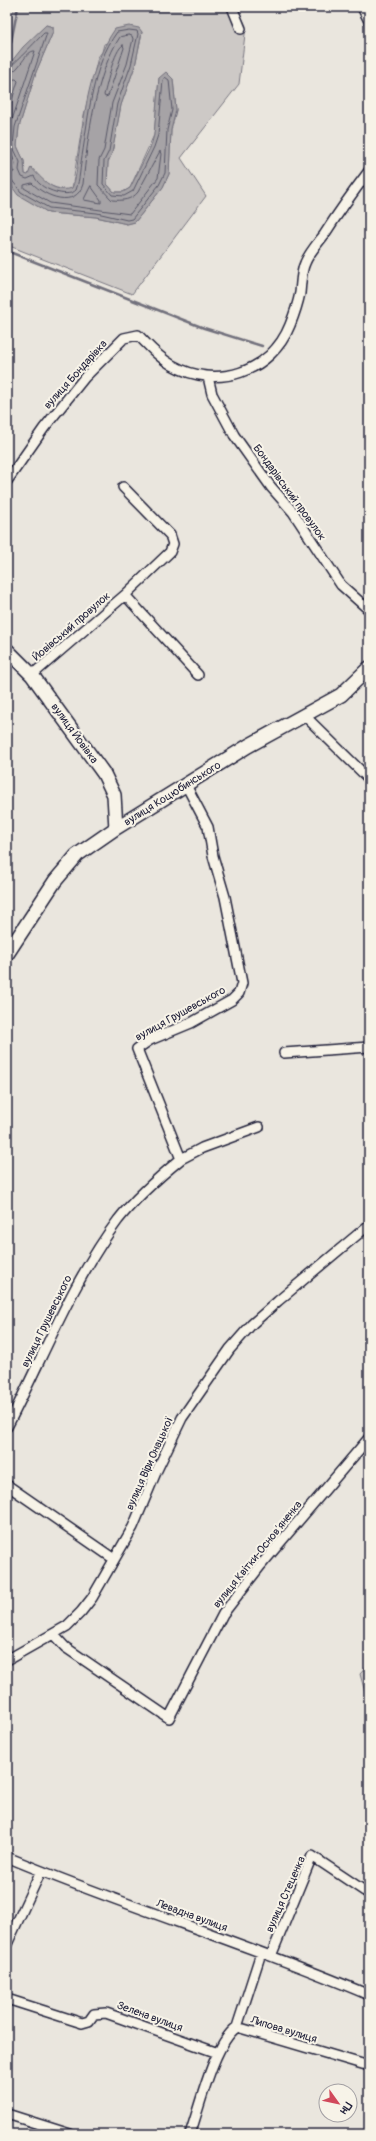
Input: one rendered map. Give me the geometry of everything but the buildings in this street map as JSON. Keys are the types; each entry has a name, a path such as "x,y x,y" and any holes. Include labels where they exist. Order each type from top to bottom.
{"street":[{"path":"232,7 241,29"},
{"path":"362,7 369,21"},
{"name":"вулиця Бондарівка","path":"7,481 44,428 85,377 124,338 138,335 159,356 172,365 192,374 208,377 218,378 231,376 270,356 279,346 290,326 299,295 304,264 342,206 369,171"},
{"name":"Бондарівський провулок","path":"208,377 212,394 234,435 271,487 293,512 340,585 369,610"},
{"name":"Йовівський провулок","path":"32,675 125,595 170,552 173,544 170,535 123,487"},
{"name":"Йовівський провулок","path":"125,595 198,675"},
{"name":"вулиця Йовівка","path":"7,650 32,675 104,774 114,795 116,828"},
{"name":"вулиця Коцюбинського","path":"7,954 55,881 67,866 92,843 248,746 340,695 369,668"},
{"path":"304,715 369,779"},
{"name":"вулиця Грушевського","path":"7,1427 72,1295 93,1256 119,1219 153,1182 181,1158 137,1048 150,1040 191,1023 232,1000 239,993 242,983 226,904 213,856 208,827 186,784"},
{"path":"284,1053 369,1047"},
{"path":"181,1158 202,1148 259,1128"},
{"name":"вулиця Віри Онацької","path":"7,1660 66,1626 81,1612 134,1526 157,1470 182,1418 230,1349 263,1315 369,1225"},
{"name":"вулиця Квітки-Основʼяненка","path":"53,1634 65,1647 169,1718 223,1614 261,1565 369,1438"},
{"path":"7,1485 114,1559"},
{"name":"Левадна вулиця","path":"7,1856 41,1871 271,1956 369,1995"},
{"name":"вулиця Стеценка","path":"271,1956 312,1856 369,1894"},
{"path":"7,1944 41,1871"},
{"path":"237,2027 261,1953"},
{"name":"Зелена вулиця","path":"7,1999 82,2023 89,2021 94,2014 106,2013 218,2053"},
{"name":"Липова вулиця","path":"190,2134 218,2053 224,2040 237,2027 369,2066"},
{"path":"7,2114 70,2134"}],"shaded area":[{"path":"7,7 237,7 246,26 239,84 181,158 206,196 132,294 7,245 7,175 10,184 48,213 96,217 127,224 135,222 163,187 169,174 171,130 176,110 173,79 159,78 154,135 130,188 123,192 114,192 107,184 108,162 112,153 121,105 135,66 142,32 104,44 102,52 98,57 84,115 72,189 56,188 52,186 45,182 31,168 28,176 25,174 24,161 17,146 19,127 36,72 53,32 53,27 46,25 7,67"},
{"path":"369,1664 369,1707 360,1674"}],"water":[{"path":"46,25 53,27 53,32 36,72 19,127 17,146 24,161 25,174 28,175 31,167 44,180 54,187 66,189 72,188 74,184 86,104 94,72 115,29 129,26 139,28 142,32 135,66 121,105 112,153 108,162 107,184 114,192 123,192 130,188 151,146 154,135 159,78 166,72 173,79 176,110 171,130 169,174 163,187 135,222 127,224 96,217 49,213 18,195 10,184 7,175 7,67 23,47"}],"waterway":[{"path":"7,48 11,42 18,7"},
{"path":"7,251 204,328 262,346"}]}
